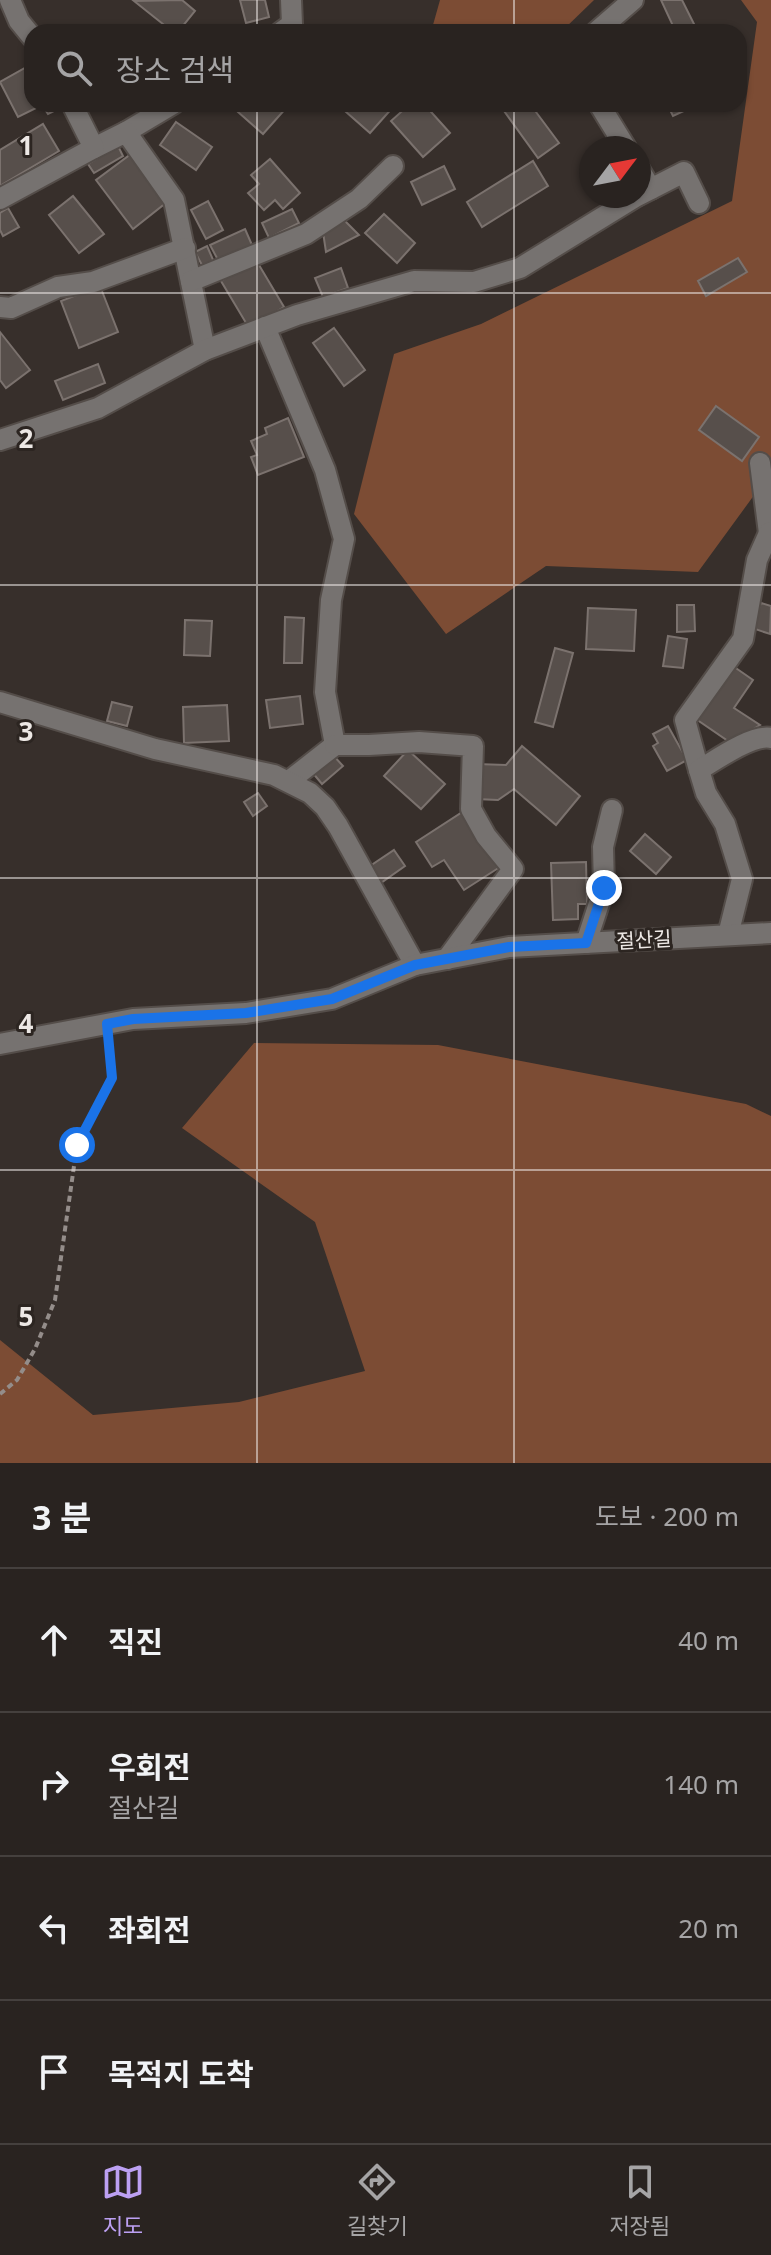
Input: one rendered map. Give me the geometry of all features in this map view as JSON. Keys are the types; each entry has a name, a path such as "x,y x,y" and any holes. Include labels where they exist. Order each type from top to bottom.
{"street":[{"path":"10,0 24,27"},
{"path":"291,0 292,24"},
{"path":"605,24 633,0"},
{"path":"76,112 94,148"},
{"path":"0,199 160,112"},
{"path":"604,112 619,136"},
{"path":"126,132 174,200 205,350"},
{"path":"191,281 306,234 359,199 393,166"},
{"path":"651,189 684,172 699,203"},
{"path":"0,440 98,408 205,350 297,315 414,281 474,282 520,268 618,208"},
{"path":"0,307 11,308 58,287 93,282 185,248"},
{"path":"265,327 325,470 344,539 331,600 325,692 335,745"},
{"path":"728,935 742,879 725,824 706,793 685,720 743,639 757,560 770,532 760,463"},
{"path":"0,702 155,749 274,775 310,793 338,826 415,965"},
{"path":"699,770 763,736 771,738"},
{"path":"289,781 335,745 419,742 473,746 471,809 486,836 513,869 447,959"},
{"path":"586,943 604,888 603,847 612,810"},
{"name":"절산길","path":"0,1044 133,1019 246,1013 332,999 415,965 509,947 771,933"}],"path":[{"path":"0,1394 17,1380 35,1349 55,1300 77,1145 112,1078 107,1024"}],"shaded area":[{"path":"440,0 594,0 569,24 433,24"},
{"path":"741,0 771,0 771,472 698,572 546,566 446,634 354,514 394,354 481,324 732,201 744,112 747,112 757,22"},
{"path":"254,1043 438,1045 746,1104 771,1116 771,1463 0,1463 0,1340 93,1415 239,1402 365,1371 315,1222 182,1128"}],"building":[{"path":"182,0 195,11 184,24 163,24 134,1"},
{"path":"240,0 265,0 269,17 246,23"},
{"path":"661,0 682,0 694,24 672,24"},
{"path":"24,68 24,112 28,112 18,117 0,82"},
{"path":"238,112 283,112 263,134"},
{"path":"346,112 389,112 370,133"},
{"path":"401,112 431,112 450,133 423,157 391,121"},
{"path":"505,112 536,112 559,143 538,158"},
{"path":"176,122 212,147 196,170 160,145"},
{"path":"43,124 59,151 0,186 0,150"},
{"path":"118,146 123,156 94,173 88,164"},
{"path":"131,154 167,202 133,229 96,180"},
{"path":"270,159 300,193 283,209 275,200 264,210 248,193 259,184 251,175"},
{"path":"533,161 548,186 482,227 467,202"},
{"path":"444,166 455,189 422,205 411,182"},
{"path":"73,196 104,234 79,253 49,215"},
{"path":"208,201 223,230 206,239 191,210"},
{"path":"8,208 19,227 3,236 0,213"},
{"path":"292,209 299,223 269,238 262,223"},
{"path":"384,214 415,243 397,263 365,233"},
{"path":"344,220 359,235 326,252 323,232"},
{"path":"245,229 252,245 218,260 210,245"},
{"path":"207,246 214,262 203,267 195,252"},
{"path":"738,258 747,272 706,296 698,281"},
{"path":"256,260 284,307 249,328 221,281"},
{"path":"341,268 348,288 323,297 315,278"},
{"path":"100,286 118,332 79,348 61,301"},
{"path":"334,328 365,370 344,386 313,343"},
{"path":"0,332 30,370 6,388 0,380"},
{"path":"98,364 105,383 63,400 55,381"},
{"path":"716,406 759,437 742,461 699,430"},
{"path":"288,418 304,457 258,475 251,457 257,455 251,441 267,434 265,428"},
{"path":"761,603 771,606 770,634 752,628"},
{"path":"677,605 694,605 695,631 677,632"},
{"path":"588,608 636,610 634,651 586,649"},
{"path":"285,617 304,618 302,663 284,663"},
{"path":"185,620 212,621 210,656 184,655"},
{"path":"668,636 687,639 683,668 663,666"},
{"path":"555,648 573,653 553,727 535,722"},
{"path":"730,664 753,680 734,708 760,725 731,743 693,717"},
{"path":"300,696 303,724 270,728 266,700"},
{"path":"112,702 132,707 127,726 107,721"},
{"path":"227,705 229,741 184,743 183,707"},
{"path":"668,726 687,760 667,771 653,746 658,743 653,734"},
{"path":"522,746 580,796 556,825 514,789 498,800 476,799 477,764 506,765"},
{"path":"408,750 445,784 421,809 384,776"},
{"path":"332,754 343,766 322,784 312,772"},
{"path":"258,793 267,806 253,816 244,802"},
{"path":"464,811 500,867 464,890 444,860 432,867 416,842"},
{"path":"645,834 671,857 656,874 630,851"},
{"path":"394,850 405,866 378,885 367,868"},
{"path":"586,862 587,904 578,904 578,919 553,920 551,863"}],"route":[{"path":"77,1145 112,1078 107,1024 133,1019 246,1013 332,999 415,965 509,947 586,943 604,888"}]}
